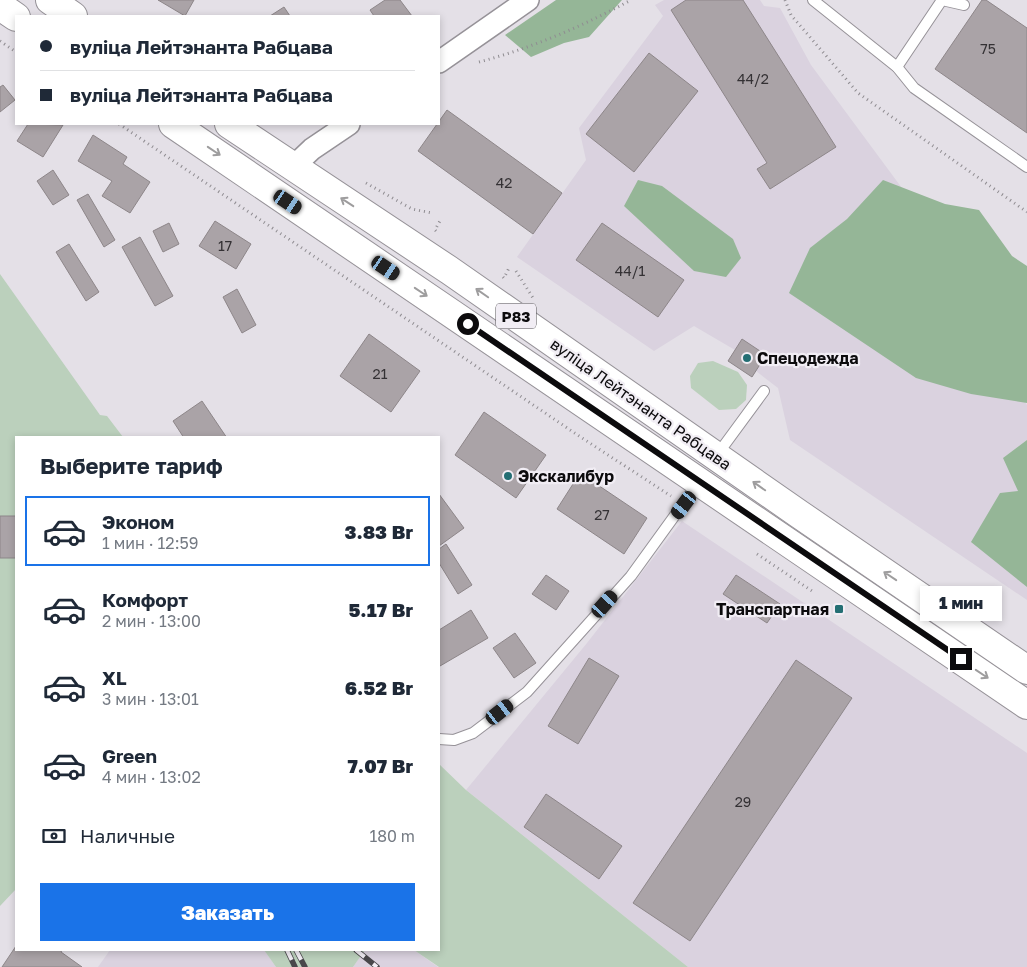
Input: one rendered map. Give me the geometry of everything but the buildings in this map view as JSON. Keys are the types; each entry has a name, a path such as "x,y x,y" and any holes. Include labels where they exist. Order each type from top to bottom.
{"highway":[{"path":"50,0 72,15"},
{"path":"0,6 15,16"},
{"name":"вуліца Лейтэнанта Рабцава","path":"174,125 1027,705"},
{"name":"вуліца Лейтэнанта Рабцава","path":"230,125 449,270 1027,670"}],"street":[{"path":"440,61 528,0"},
{"path":"293,167 312,149 348,125"}],"lane":[{"path":"813,0 897,67 914,88 1027,167"},
{"path":"897,67 942,0 964,5"},
{"path":"716,456 764,391"},
{"path":"440,739 454,740 473,734 527,692 631,576 700,481"}],"path":[{"path":"476,62 502,56 592,21 631,0"},
{"path":"785,0 791,15 858,93 1027,212"},
{"path":"0,41 15,51"},
{"path":"120,125 684,505"},
{"path":"364,182 412,209 432,213"},
{"path":"753,550 815,593"}],"shaded area":[{"path":"664,0 760,0 764,6 780,8 811,65 913,203 895,217 1027,405 1027,600 790,440 778,388 756,371 752,377 728,361 735,350 694,326 654,351 517,257 586,160 579,128 663,16 655,5"},
{"path":"682,521 1027,753 1027,967 688,967 466,790 587,643"},
{"path":"109,951 265,951 276,967 98,967"},
{"path":"364,951 415,951 438,967 353,967"}],"green space":[{"path":"556,0 622,0 589,37 564,43 531,57 505,35"},
{"path":"638,180 662,186 733,239 741,258 726,277 694,271 624,206"},
{"path":"883,180 945,204 979,210 1012,256 1027,266 1027,403 971,394 916,378 789,293 810,248 847,219"},
{"path":"0,274 100,415 107,416 122,436 15,436 15,890 0,906"},
{"path":"713,361 738,372 747,385 746,400 736,409 719,410 691,388 690,376 698,363"},
{"path":"1027,440 1027,587 971,542 1000,493 1018,491 1003,458"},
{"path":"440,765 466,790 688,967 439,967 415,951 440,951"},
{"path":"265,951 364,951 353,967 276,967"}],"railway":[{"path":"287,951 295,967"},
{"path":"297,951 305,967"},
{"path":"357,951 377,967"}],"place":[{"name":"Спецодежда","path":"747,358"},
{"name":"Экскалибур","path":"508,476"},
{"name":"Транспартная","path":"839,609"}],"route":[{"path":"468,324 961,659"}]}
